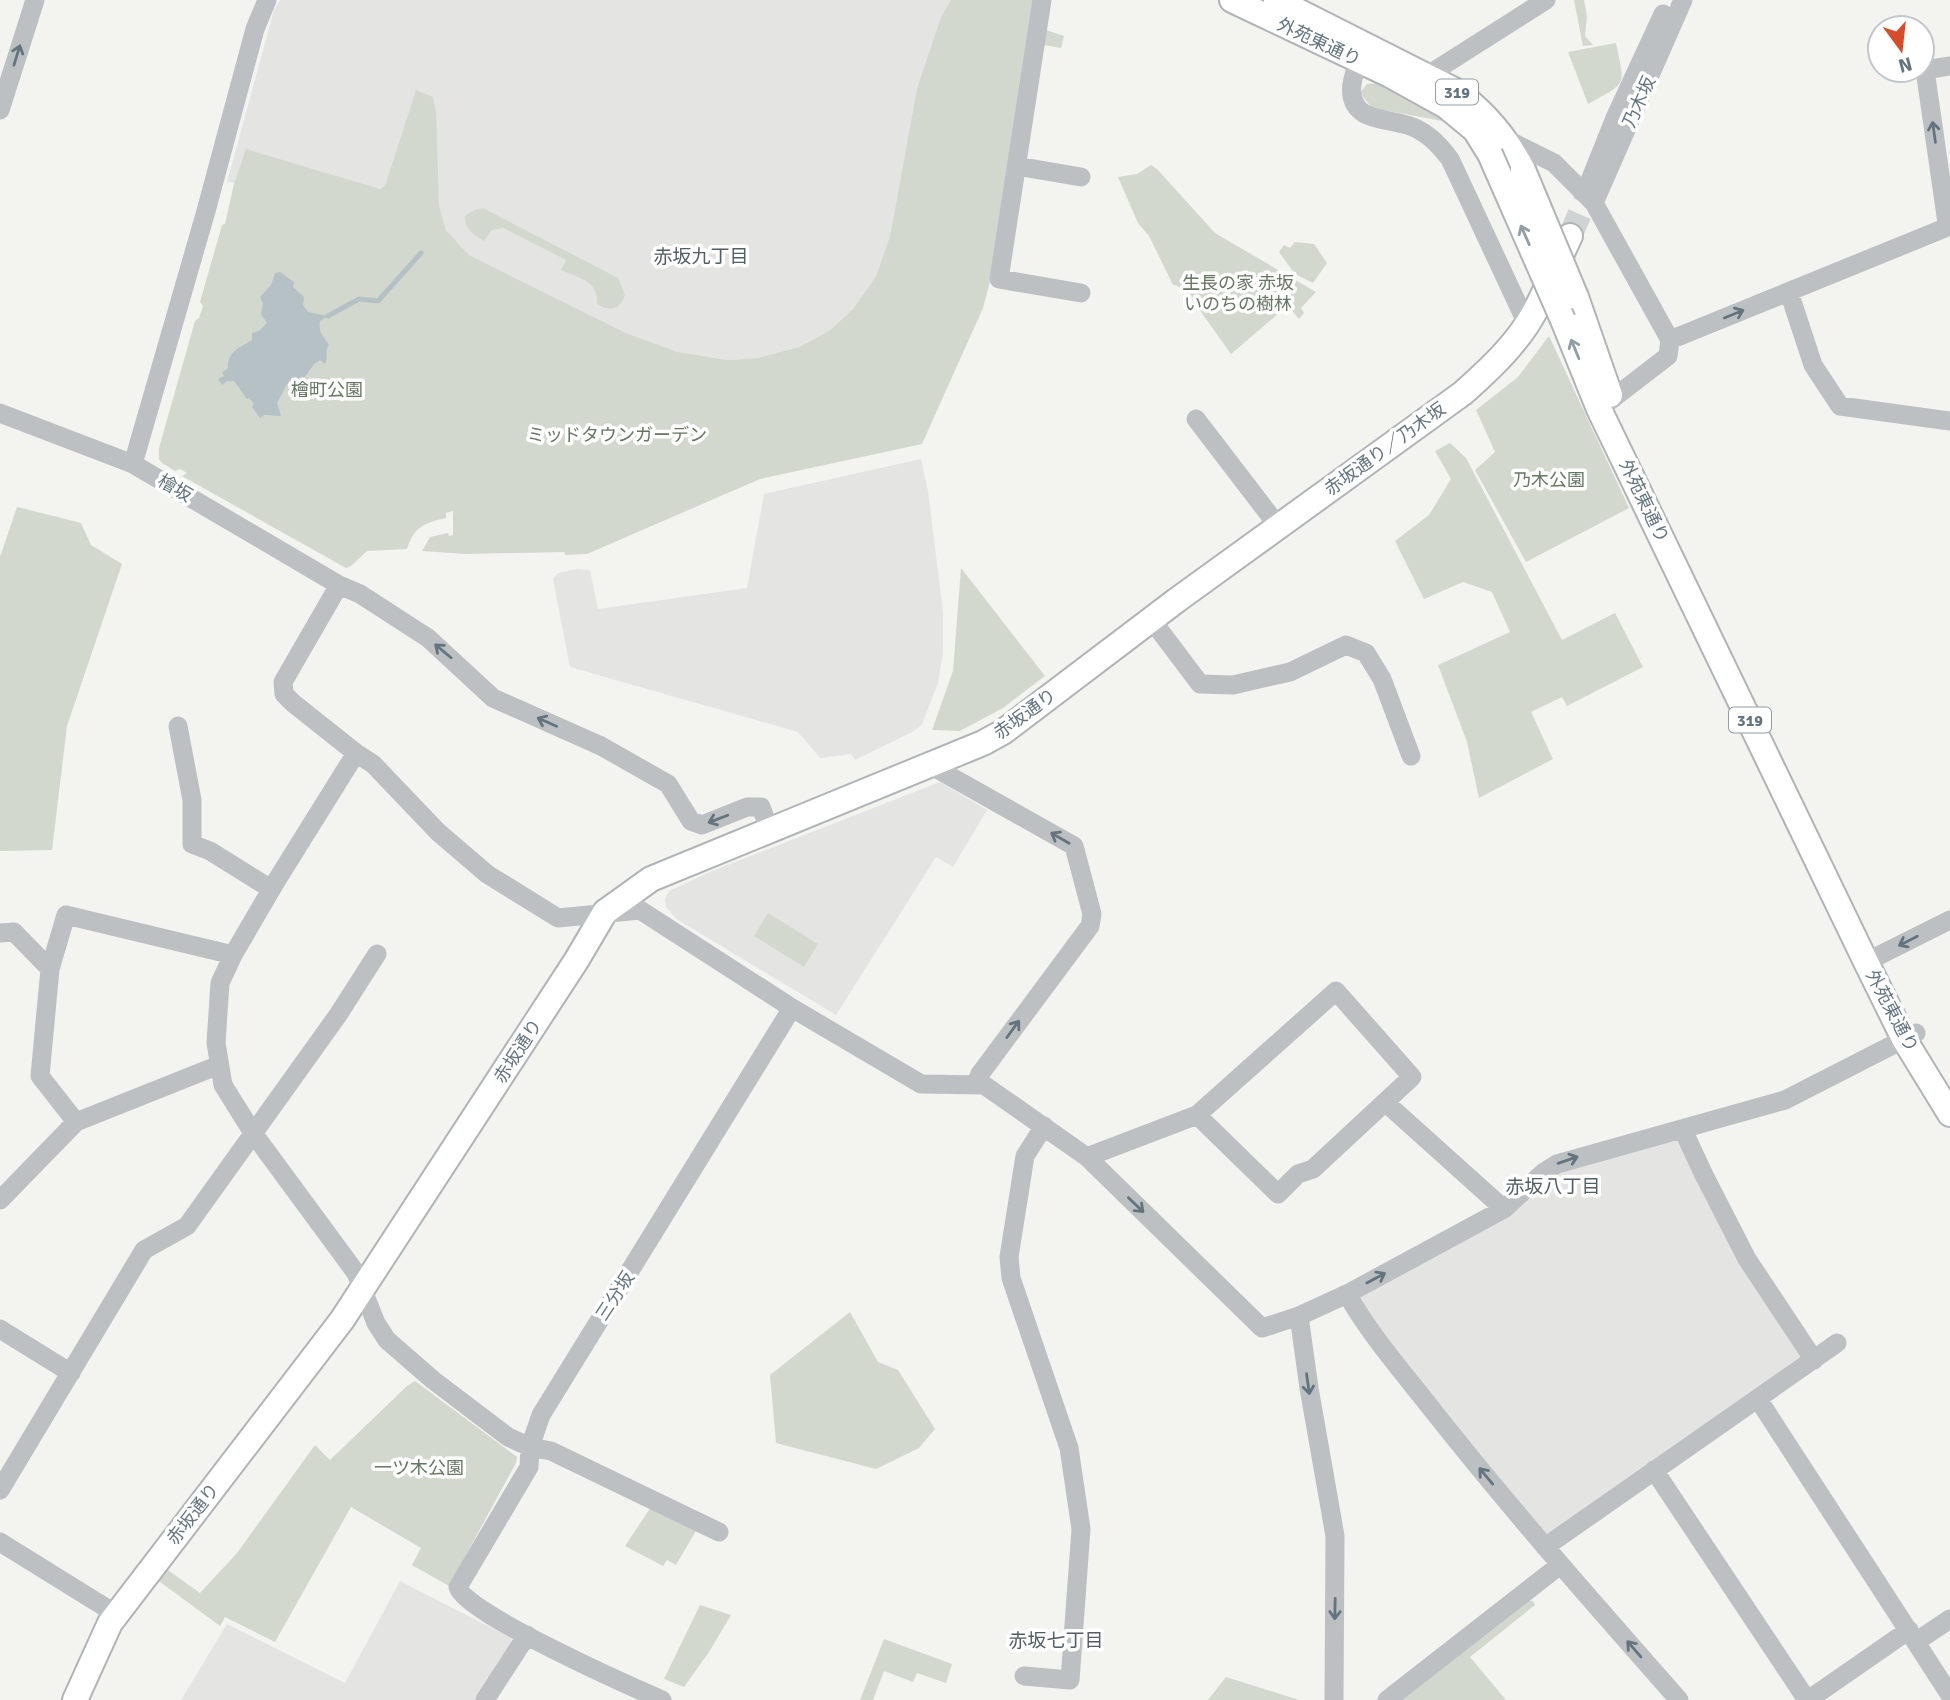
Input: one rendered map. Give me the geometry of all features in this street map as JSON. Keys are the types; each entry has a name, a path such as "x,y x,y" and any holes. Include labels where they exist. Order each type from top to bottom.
{"main road":[{"name":"外苑東通り","path":"1232,0 1363,53 1428,75 1475,105 1497,146 1563,320 1872,959 1950,1114"},
{"name":"外苑東通り","path":"1276,0 1455,111 1523,170 1576,297 1605,405"},
{"name":"赤坂通り／乃木坂","path":"1151,619 1463,393 1493,366 1534,313 1570,236"},
{"name":"赤坂通り","path":"75,1700 110,1623 362,1290 576,961 605,912 651,879 997,736 1151,619"},
{"name":"外苑東通り","path":"1910,1036 1950,1088"}],"street":[{"path":"0,110 35,0"},
{"path":"133,464 255,29 267,0"},
{"path":"1042,0 999,279 1081,293"},
{"path":"1428,75 1546,0"},
{"name":"乃木坂","path":"1589,198 1615,118 1669,0"},
{"name":"乃木坂","path":"1589,198 1683,0"},
{"path":"1363,53 1351,84 1357,105 1367,114 1411,126 1440,146 1450,159 1527,324"},
{"path":"1670,340 1945,228 1947,223 1925,70 1950,66"},
{"path":"1497,146 1554,163 1589,198 1670,340 1668,356 1605,405"},
{"path":"1017,166 1081,177"},
{"path":"1789,292 1813,365 1840,407 1950,421"},
{"name":"檜坂","path":"0,413 133,464 339,585 360,594 428,638 493,698 601,746 668,784 691,821 702,825 747,807 761,807 769,829"},
{"path":"1195,419 1278,526"},
{"path":"339,585 288,673 282,688 284,694 373,764 438,832 487,874 558,918 640,910 792,1008 921,1084 984,1085 1087,1157 1262,1328 1299,1316 1347,1294 1504,1209 1556,1164 1785,1100 1910,1036"},
{"path":"1151,619 1200,684 1233,685 1290,672 1346,645 1366,653 1382,680 1411,755"},
{"path":"178,726 192,800 192,844 210,851 271,889"},
{"path":"356,753 271,889 233,955 220,984 216,1043 223,1085 253,1133 356,1273 376,1322 387,1340 433,1381 508,1437 530,1447 551,1451 719,1532"},
{"path":"930,765 1074,846 1092,914 1090,926 980,1074 975,1085"},
{"path":"76,1122 40,1076 50,970 65,915 233,955"},
{"path":"1872,959 1950,920"},
{"path":"0,933 14,932 50,970"},
{"path":"0,1490 144,1250 187,1226 338,1015 377,954"},
{"path":"1087,1157 1197,1115 1336,991 1412,1077 1313,1169 1298,1174 1278,1194 1197,1115"},
{"name":"三分坂","path":"527,1635 464,1598 459,1592 460,1582 529,1467 530,1447 541,1415 792,1008"},
{"path":"0,1200 76,1122 219,1065"},
{"path":"1386,1103 1504,1209"},
{"path":"1024,1676 1070,1680 1081,1529 1069,1448 1011,1278 1009,1257 1025,1156 1044,1126"},
{"path":"1683,1130 1747,1259 1814,1360"},
{"path":"1347,1294 1385,1350 1545,1547 1679,1700"},
{"path":"1299,1316 1335,1536 1334,1700"},
{"path":"0,1329 71,1373"},
{"path":"1545,1547 1837,1343"},
{"path":"1758,1399 1950,1695"},
{"path":"1654,1470 1807,1700 1913,1635 1950,1619"},
{"path":"0,1542 117,1614"},
{"path":"1387,1700 1560,1565"},
{"path":"485,1700 527,1635 607,1677 662,1700"}],"shaded area":[{"path":"280,0 951,0 941,17 917,88 890,236 876,276 853,309 829,331 799,347 758,358 728,360 678,352 626,333 469,255 446,230 439,205 414,197 227,182 274,10"},
{"path":"280,272 294,282 293,287 304,297 303,305 308,312 328,316 320,321 320,328 329,345 325,364 320,360 305,377 287,384 277,403 281,416 264,415 260,418 252,407 254,404 234,381 227,381 222,385 218,379 224,376 222,373 228,368 232,354 252,340 252,333 259,331 267,323 261,314 263,304 260,297 271,285 275,273"},
{"path":"921,459 928,491 943,612 943,653 938,683 922,724 914,731 855,760 851,754 820,758 798,732 570,667 553,579 558,573 577,569 590,570 598,609 747,588 764,494"},
{"path":"940,782 987,810 953,867 936,857 836,1015 678,920 666,907 665,899 669,891 712,871"},
{"path":"1681,1137 1806,1355 1544,1538 1455,1435 1358,1298 1550,1175"},
{"path":"400,1581 511,1638 512,1642 478,1700 181,1700 227,1624 345,1683"}],"green space":[{"path":"951,0 1034,0 994,266 983,308 922,444 760,479 587,554 465,554 422,551 430,537 448,533 449,536 453,535 453,511 446,513 446,518 421,527 407,549 367,551 346,568 182,476 187,473 180,469 175,471 159,459 159,448 195,321 199,318 203,306 200,302 246,149 380,189 385,186 416,90 433,97 436,112 439,205 446,230 469,255 626,333 678,352 728,360 758,358 799,347 829,331 853,309 876,276 890,236 917,88 941,17"},
{"path":"1574,0 1584,0 1587,16 1585,36 1593,45 1583,46"},
{"path":"1046,30 1064,36 1061,48 1044,45"},
{"path":"1616,43 1622,76 1620,82 1617,87 1588,104 1568,52"},
{"path":"1382,83 1453,123 1372,108 1360,93 1367,84"},
{"name":"生長の家 赤坂 いのちの樹林","path":"1151,165 1215,233 1316,292 1301,308 1304,313 1299,319 1290,308 1285,308 1231,354 1189,295 1173,285 1149,236 1138,223 1118,177 1137,174"},
{"path":"483,208 618,278 625,295 623,300 614,308 597,304 597,296 591,285 561,270 566,260 503,228 492,230 484,241 470,231 465,221 465,216"},
{"path":"1295,242 1314,244 1327,263 1313,283 1295,274 1279,252 1284,245 1290,248"},
{"name":"乃木公園","path":"1549,336 1629,508 1526,562 1475,470 1495,452 1476,410 1518,377"},
{"path":"1450,443 1466,458 1562,640 1615,613 1643,667 1567,706 1562,697 1531,712 1553,759 1479,798 1467,742 1438,665 1510,632 1492,592 1463,582 1424,599 1395,541 1429,515 1451,479 1435,451"},
{"path":"17,507 81,523 91,545 122,564 67,726 52,850 0,851 0,557"},
{"path":"961,568 1045,676 1003,708 960,731 932,730 953,671"},
{"path":"768,913 818,944 804,967 754,936"},
{"path":"850,1312 878,1362 898,1370 935,1429 919,1448 876,1469 776,1443 770,1375"},
{"name":"一ツ木公園","path":"415,1381 517,1457 449,1586 412,1565 421,1548 351,1507 275,1642 225,1617 220,1626 152,1576 161,1565 200,1593 237,1553 315,1445 330,1460"},
{"path":"651,1507 697,1529 676,1565 667,1560 663,1566 625,1546"},
{"path":"1528,1601 1533,1601 1535,1605 1470,1657 1506,1700 1402,1700"},
{"path":"700,1605 731,1615 684,1687 664,1679"},
{"path":"884,1639 952,1664 946,1683 917,1673 913,1682 884,1671 873,1700 860,1700"},
{"path":"1226,1677 1299,1700 1208,1700"}],"waterway":[{"path":"328,316 359,299 378,301 421,253"}],"tunnel":[{"path":"1570,236 1596,177"}],"district":[{"name":"赤坂九丁目","path":"701,256"},
{"name":"赤坂八丁目","path":"1553,1186"},
{"name":"赤坂七丁目","path":"1056,1640"}],"park label":[{"name":"檜町公園","path":"327,390"},
{"name":"ミッドタウンガーデン","path":"617,435"}]}
